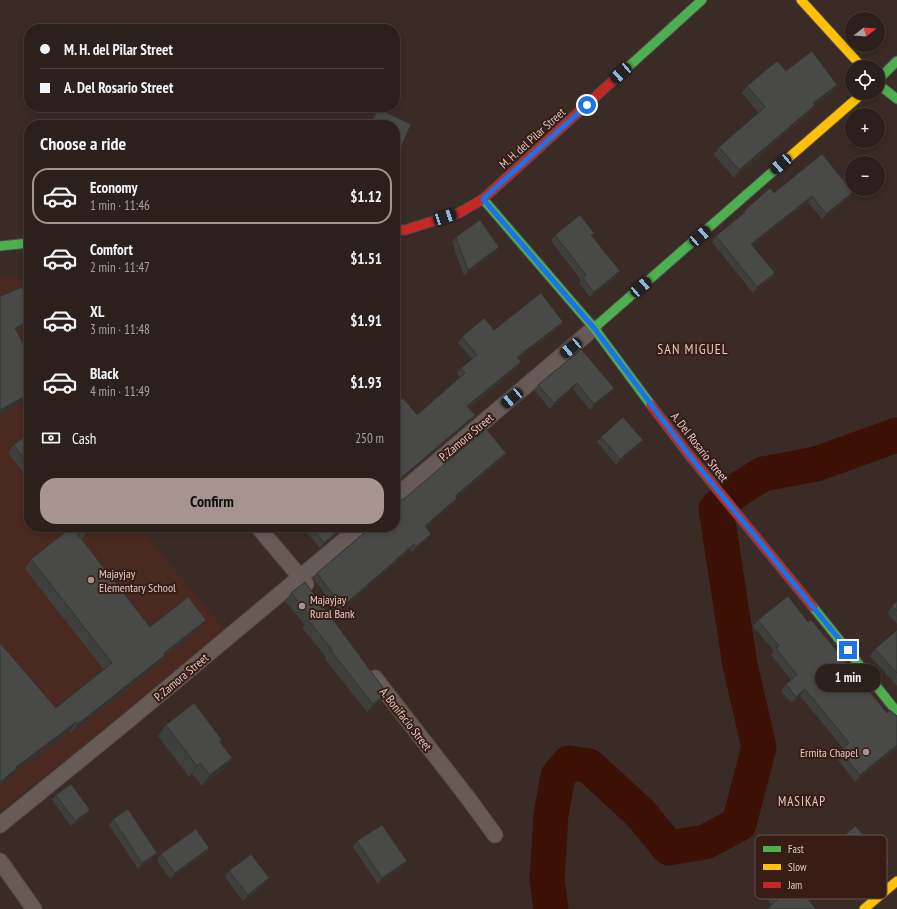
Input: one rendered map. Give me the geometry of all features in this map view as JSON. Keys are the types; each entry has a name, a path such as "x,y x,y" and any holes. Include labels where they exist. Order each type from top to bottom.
{"main road":[{"name":"M. H. del Pilar Street","path":"400,230 405,230 459,213 483,199 702,0"},
{"path":"801,0 856,60"},
{"path":"885,73 897,61"},
{"path":"885,90 897,99"},
{"name":"P. Zamora Street","path":"594,328 855,100"},
{"name":"A. Del Rosario Street","path":"483,199 594,328 689,455 778,563 897,712"},
{"path":"0,246 24,244"},
{"path":"887,889 897,881"},
{"path":"864,909 876,899"}],"street":[{"name":"P. Zamora Street","path":"400,493 594,328"},
{"path":"262,532 301,577 315,596"},
{"name":"P. Zamora Street","path":"0,824 129,720 354,532"},
{"name":"A. Bonifacio Street","path":"366,666 468,798 495,836"},
{"path":"0,861 34,909"}],"shaded area":[{"name":"Majayjay Elementary School","path":"0,275 11,275 24,282 24,532 143,532 227,633 0,811"}],"building":[{"path":"812,51 837,85 813,103 815,105 739,170 719,147 765,107 747,86 777,61 786,71"},
{"path":"377,112 385,112 411,124 400,149 400,120 373,120"},
{"path":"822,154 845,182 845,196 848,196 826,214 812,196 751,244 775,273 757,287 716,236 745,212 744,211 770,188 774,193"},
{"path":"580,215 594,233 591,235 620,271 594,292 583,278 586,275 555,235"},
{"path":"480,220 499,247 468,270 456,237"},
{"path":"22,287 24,291 24,324 15,328 24,345 24,397 0,410 0,292 1,296"},
{"path":"541,293 563,322 517,357 521,362 467,406 475,415 400,479 400,401 403,398 417,415 465,373 461,368 477,355 462,337 484,318 494,330"},
{"path":"581,349 614,388 594,404 577,383 554,403 538,385"},
{"path":"623,417 643,440 620,459 601,437"},
{"path":"486,429 506,453 455,496 457,498 425,526 431,534 416,547 414,544 342,607 317,573 365,532 400,532 400,500 405,498"},
{"path":"24,437 24,458 14,445"},
{"path":"66,532 76,532 150,627 188,597 206,620 164,653 165,655 78,724 76,722 16,767 17,768 0,782 0,643 56,708 112,663 31,559"},
{"path":"315,532 337,532 324,543"},
{"path":"305,582 387,693 373,704 308,620 311,617 291,593"},
{"path":"788,596 808,622 811,620 833,646 887,713 890,710 897,716 897,745 860,775 840,751 849,743 805,689 796,697 786,684 797,675 776,648 779,646 758,620"},
{"path":"897,601 897,611 892,606"},
{"path":"897,630 897,673 875,649"},
{"path":"194,703 222,740 220,742 232,758 210,775 200,763 197,766 166,725"},
{"path":"71,784 90,810 75,821 56,795"},
{"path":"128,809 157,853 142,863 113,819"},
{"path":"382,825 407,861 382,878 357,841"},
{"path":"855,826 863,835 845,835"},
{"path":"196,829 209,848 175,873 161,854"},
{"path":"251,854 269,878 248,895 229,871"},
{"path":"776,899 807,899 816,909 767,909 777,900"}],"waterway":[{"path":"551,909 547,880 551,815 558,776 569,763 589,766 641,814 669,848 705,842 739,824 759,747 740,665 716,509 734,492 763,474 816,464 897,435"}],"traffic: fast":[{"path":"616,78 702,0"},
{"path":"885,73 897,61"},
{"path":"885,90 897,99"},
{"path":"594,328 786,160"},
{"path":"483,199 594,328 651,405"},
{"path":"0,246 24,244"},
{"path":"813,607 897,712"}],"traffic: slow":[{"path":"801,0 856,60"},
{"path":"786,160 855,100"},
{"path":"887,889 897,881"},
{"path":"864,909 876,899"}],"traffic: jam":[{"path":"400,230 405,230 459,213 483,199 616,78"},
{"path":"651,405 689,455 813,607"}],"place":[{"name":"Majayjay Elementary School","path":"91,580"},
{"name":"Majayjay Rural Bank","path":"302,606"},
{"name":"Ermita Chapel","path":"866,752"}],"district":[{"name":"SAN MIGUEL","path":"693,349"},
{"name":"MASIKAP","path":"802,801"}],"route":[{"path":"587,105 483,199 594,328 689,455 848,650"}]}
